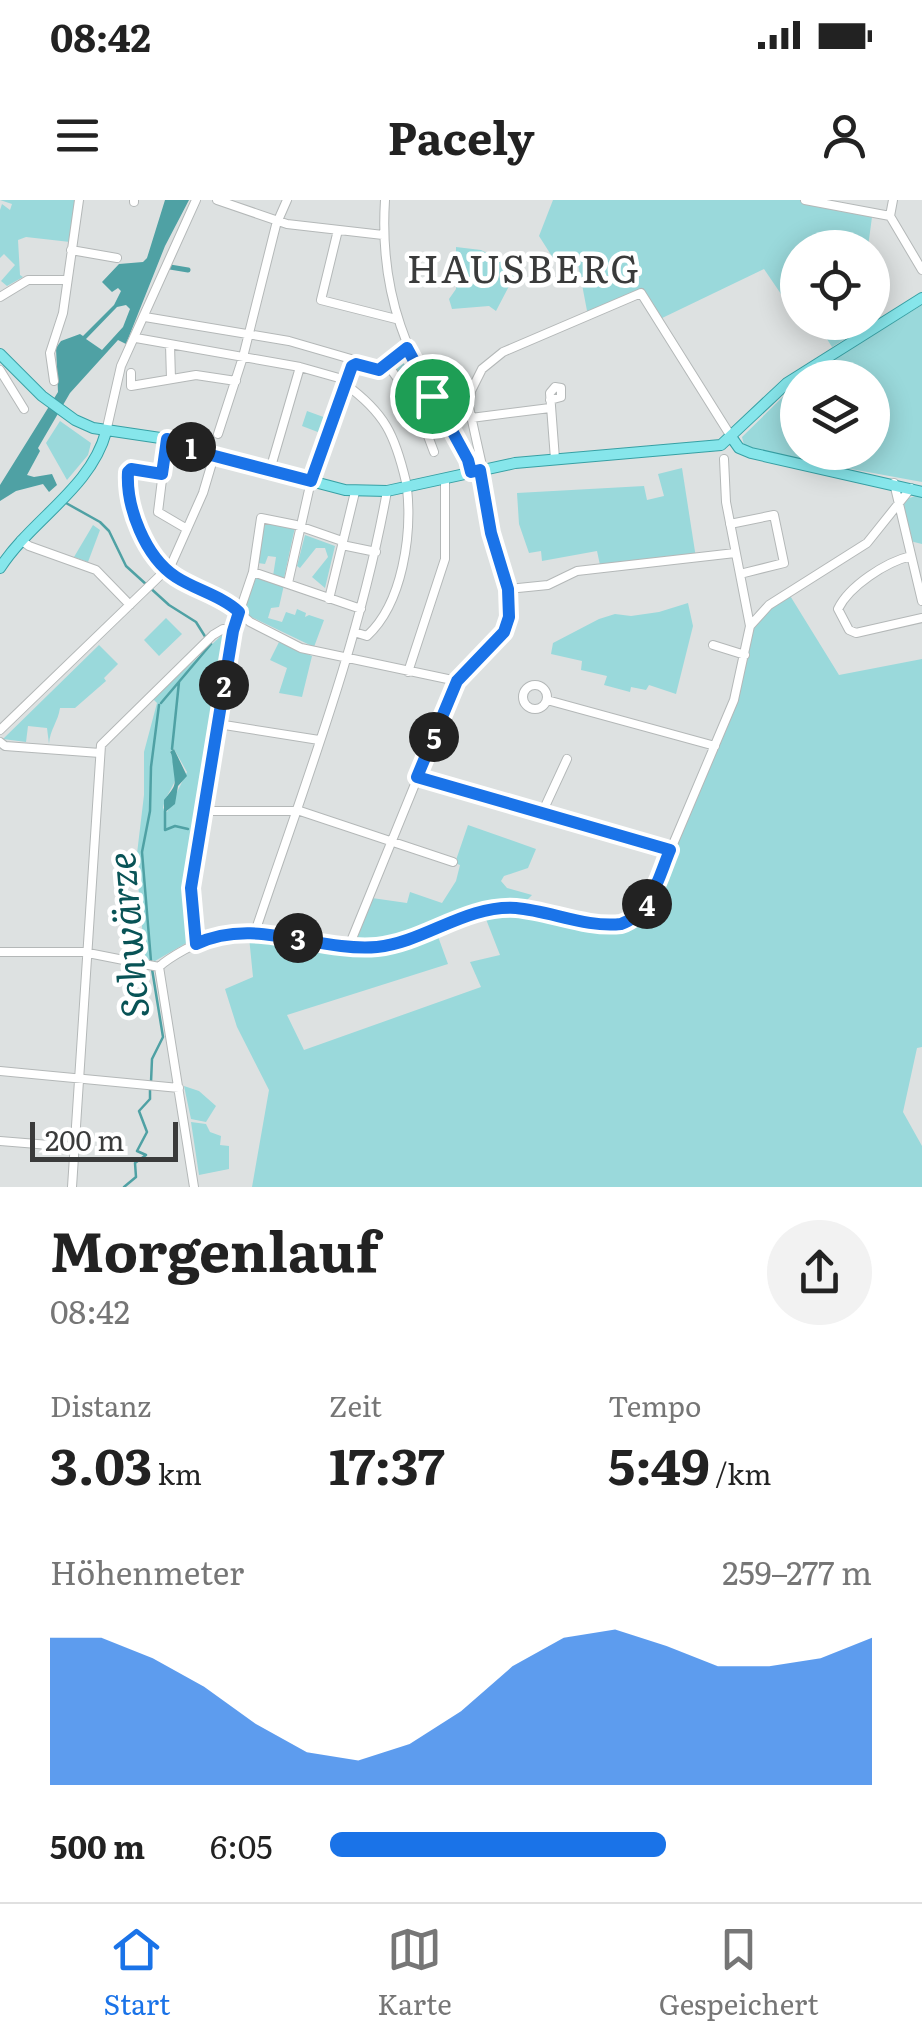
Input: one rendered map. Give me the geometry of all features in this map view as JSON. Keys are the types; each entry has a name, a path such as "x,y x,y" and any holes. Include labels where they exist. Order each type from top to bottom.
{"main road":[{"path":"0,354 48,400 90,427 167,439 355,492 387,491 554,459 714,447 732,438 787,383 922,298"},
{"path":"0,568 21,540 86,472 98,456 106,432"},
{"path":"732,438 739,448 751,453 916,490"}],"street":[{"path":"54,381 50,353 63,314 79,200"},
{"path":"106,432 117,378 196,200"},
{"path":"217,200 278,222 384,236"},
{"path":"218,434 287,200"},
{"path":"385,200 387,282 396,320 407,348 468,460 478,471"},
{"path":"806,200 890,216"},
{"path":"893,200 890,216 922,270"},
{"path":"338,230 322,300 396,320"},
{"path":"71,250 117,258"},
{"path":"0,296 28,280 66,280"},
{"path":"349,946 457,681 504,632 510,608 478,471 471,418 471,391 482,369 496,356 641,293 732,438"},
{"path":"145,317 312,347 376,371 407,348"},
{"path":"136,338 300,367 346,382 378,411 395,445 407,485 404,550 390,602 379,624 368,636 354,632"},
{"path":"170,345 171,379"},
{"path":"288,583 311,481 354,364"},
{"path":"387,364 412,396 434,452"},
{"path":"270,470 300,367"},
{"path":"0,370 24,409"},
{"path":"131,373 131,386 196,375 236,381"},
{"path":"471,418 550,404 554,459"},
{"path":"167,439 158,512 187,529"},
{"path":"0,730 167,569 187,529 213,454"},
{"path":"0,952 87,952 154,966 196,944 254,932 349,946 392,944 470,914 504,908 611,925 627,923 648,901 734,700 745,655 750,626 730,524 724,460"},
{"path":"162,474 131,469 127,473 128,497 141,534 167,569 293,645 457,681"},
{"path":"408,672 443,570 445,479"},
{"path":"894,483 922,601"},
{"path":"750,626 769,604 858,550 874,536 897,504 916,490"},
{"path":"254,932 346,659 376,552 387,491"},
{"path":"329,599 355,492"},
{"path":"730,524 774,515 783,557 784,564 740,574"},
{"path":"196,944 191,888 233,631 253,572 262,517 376,552"},
{"path":"21,540 96,570 130,605"},
{"path":"508,589 548,585 578,572 735,553"},
{"path":"911,556 893,561 857,587 838,610 849,630 856,633 922,618"},
{"path":"253,572 361,609"},
{"path":"746,594 769,604"},
{"path":"72,1187 102,742 219,630 233,631"},
{"path":"713,645 745,655"},
{"path":"546,700 715,746"},
{"path":"218,724 320,740"},
{"path":"0,742 5,746 100,750"},
{"path":"542,813 567,759"},
{"path":"417,777 670,850"},
{"path":"205,811 296,810 453,862"},
{"path":"154,966 194,1187"},
{"path":"0,1071 179,1088"},
{"path":"0,1142 74,1146"}],"shaded area":[{"path":"0,200 76,200 70,242 26,237 18,240 23,277 7,286 1,281 15,265 4,254 0,258 0,210 2,204 10,210 12,204"},
{"path":"165,200 189,200 165,246 126,344 118,340 70,393 38,448 27,475 52,474 57,485 49,492 43,484 16,491 0,501 0,485 58,392 56,348 61,341 83,336 114,305 121,291 118,288 112,292 102,282 119,264 143,262","holes":["126,305 130,309 123,327 102,350 86,339 117,307"]},
{"path":"553,200 802,200 818,207 872,217 870,230 780,230 780,293 764,269 658,320 640,293 588,316 576,253 553,258 539,236"},
{"path":"456,247 481,250 518,269 496,311 489,306 452,309 449,299 456,289"},
{"path":"922,305 922,482 857,470 890,470 890,360 833,360 865,340 890,340 890,325"},
{"path":"405,357 429,399 418,404 392,367"},
{"path":"780,400 780,456 744,445 742,437"},
{"path":"307,411 329,419 323,434 302,426"},
{"path":"60,421 91,443 88,455 67,480 46,443"},
{"path":"682,468 696,558 600,565 597,551 542,561 541,551 529,553 519,524 517,493 644,486 647,500 664,496 658,474"},
{"path":"922,494 922,544 910,541 902,510 906,499"},
{"path":"264,519 295,527 284,578 273,576 276,557 268,556 265,564 258,563"},
{"path":"93,525 100,530 88,562 74,557"},
{"path":"305,535 335,546 325,588 312,577 328,557 325,548 316,548 300,568 297,566"},
{"path":"256,577 284,585 279,607 271,608 268,618 282,622 286,612 295,615 297,609 306,613 305,617 324,620 314,647 247,615 245,608"},
{"path":"789,594 839,675 922,659 922,1047 917,1048 903,1112 922,1146 922,1187 252,1187 269,1090 237,1027 225,989 253,977 249,937 368,950 436,931 448,964 287,1015 304,1050 481,987 470,962 500,955 484,914 513,910 604,926 630,924 651,902 731,715 742,684 752,627 762,614"},
{"path":"688,603 693,626 676,694 649,685 646,690 631,687 630,692 604,685 607,676 581,670 582,661 551,654 553,643 599,619 615,614 659,612"},
{"path":"166,618 182,634 159,656 144,640"},
{"path":"223,634 227,641 187,885 188,942 155,961 145,959 136,862 144,795 144,752 157,703 153,699","holes":["174,749 187,772 167,812 163,808 176,776 170,752"]},
{"path":"279,642 312,656 302,697 279,693 287,668 270,660"},
{"path":"99,645 118,664 104,678 106,681 75,708 60,708 49,744 47,728 28,726 26,742 3,739"},
{"path":"174,749 187,776 178,786 175,804 164,813 164,800 175,784 170,752"},
{"path":"468,825 536,849 528,868 504,876 501,881 507,888 532,895 522,905 482,911 392,940 359,944 355,938 372,898 407,903 410,892 442,903 456,881 460,865 455,863"},
{"path":"184,1086 199,1091 216,1106 206,1122 191,1119"},
{"path":"191,1122 206,1124 210,1132 221,1136 220,1145 229,1146 229,1169 199,1175"}],"waterway":[{"path":"170,267 188,270"},
{"name":"Schwärze","path":"66,503 100,522 109,531 126,566 169,605 196,622 206,638"},
{"name":"Schwärze","path":"161,703 211,644"},
{"path":"172,749 179,682"},
{"name":"Schwärze","path":"151,961 142,852 150,811 159,705"},
{"path":"165,811 165,830 175,826 188,829"},
{"name":"Schwärze","path":"151,1082 152,1059 163,1037 152,969"},
{"name":"Schwärze","path":"124,1187 136,1177 135,1163 146,1155 137,1151 147,1132 139,1111 150,1099 150,1090"}],"district":[{"name":"HAUSBERG","path":"524,270"}],"route":[{"path":"407,348 432,396 471,472 480,470 510,608 504,632 457,681 417,777 670,850 652,894 634,919 621,924 598,924 504,908 470,914 414,937 379,946 337,945 254,932 196,944 191,888 239,612 171,574 144,541 128,497 128,472 131,469 162,474 167,439 211,455 311,481 354,364 376,371 407,348"}]}
